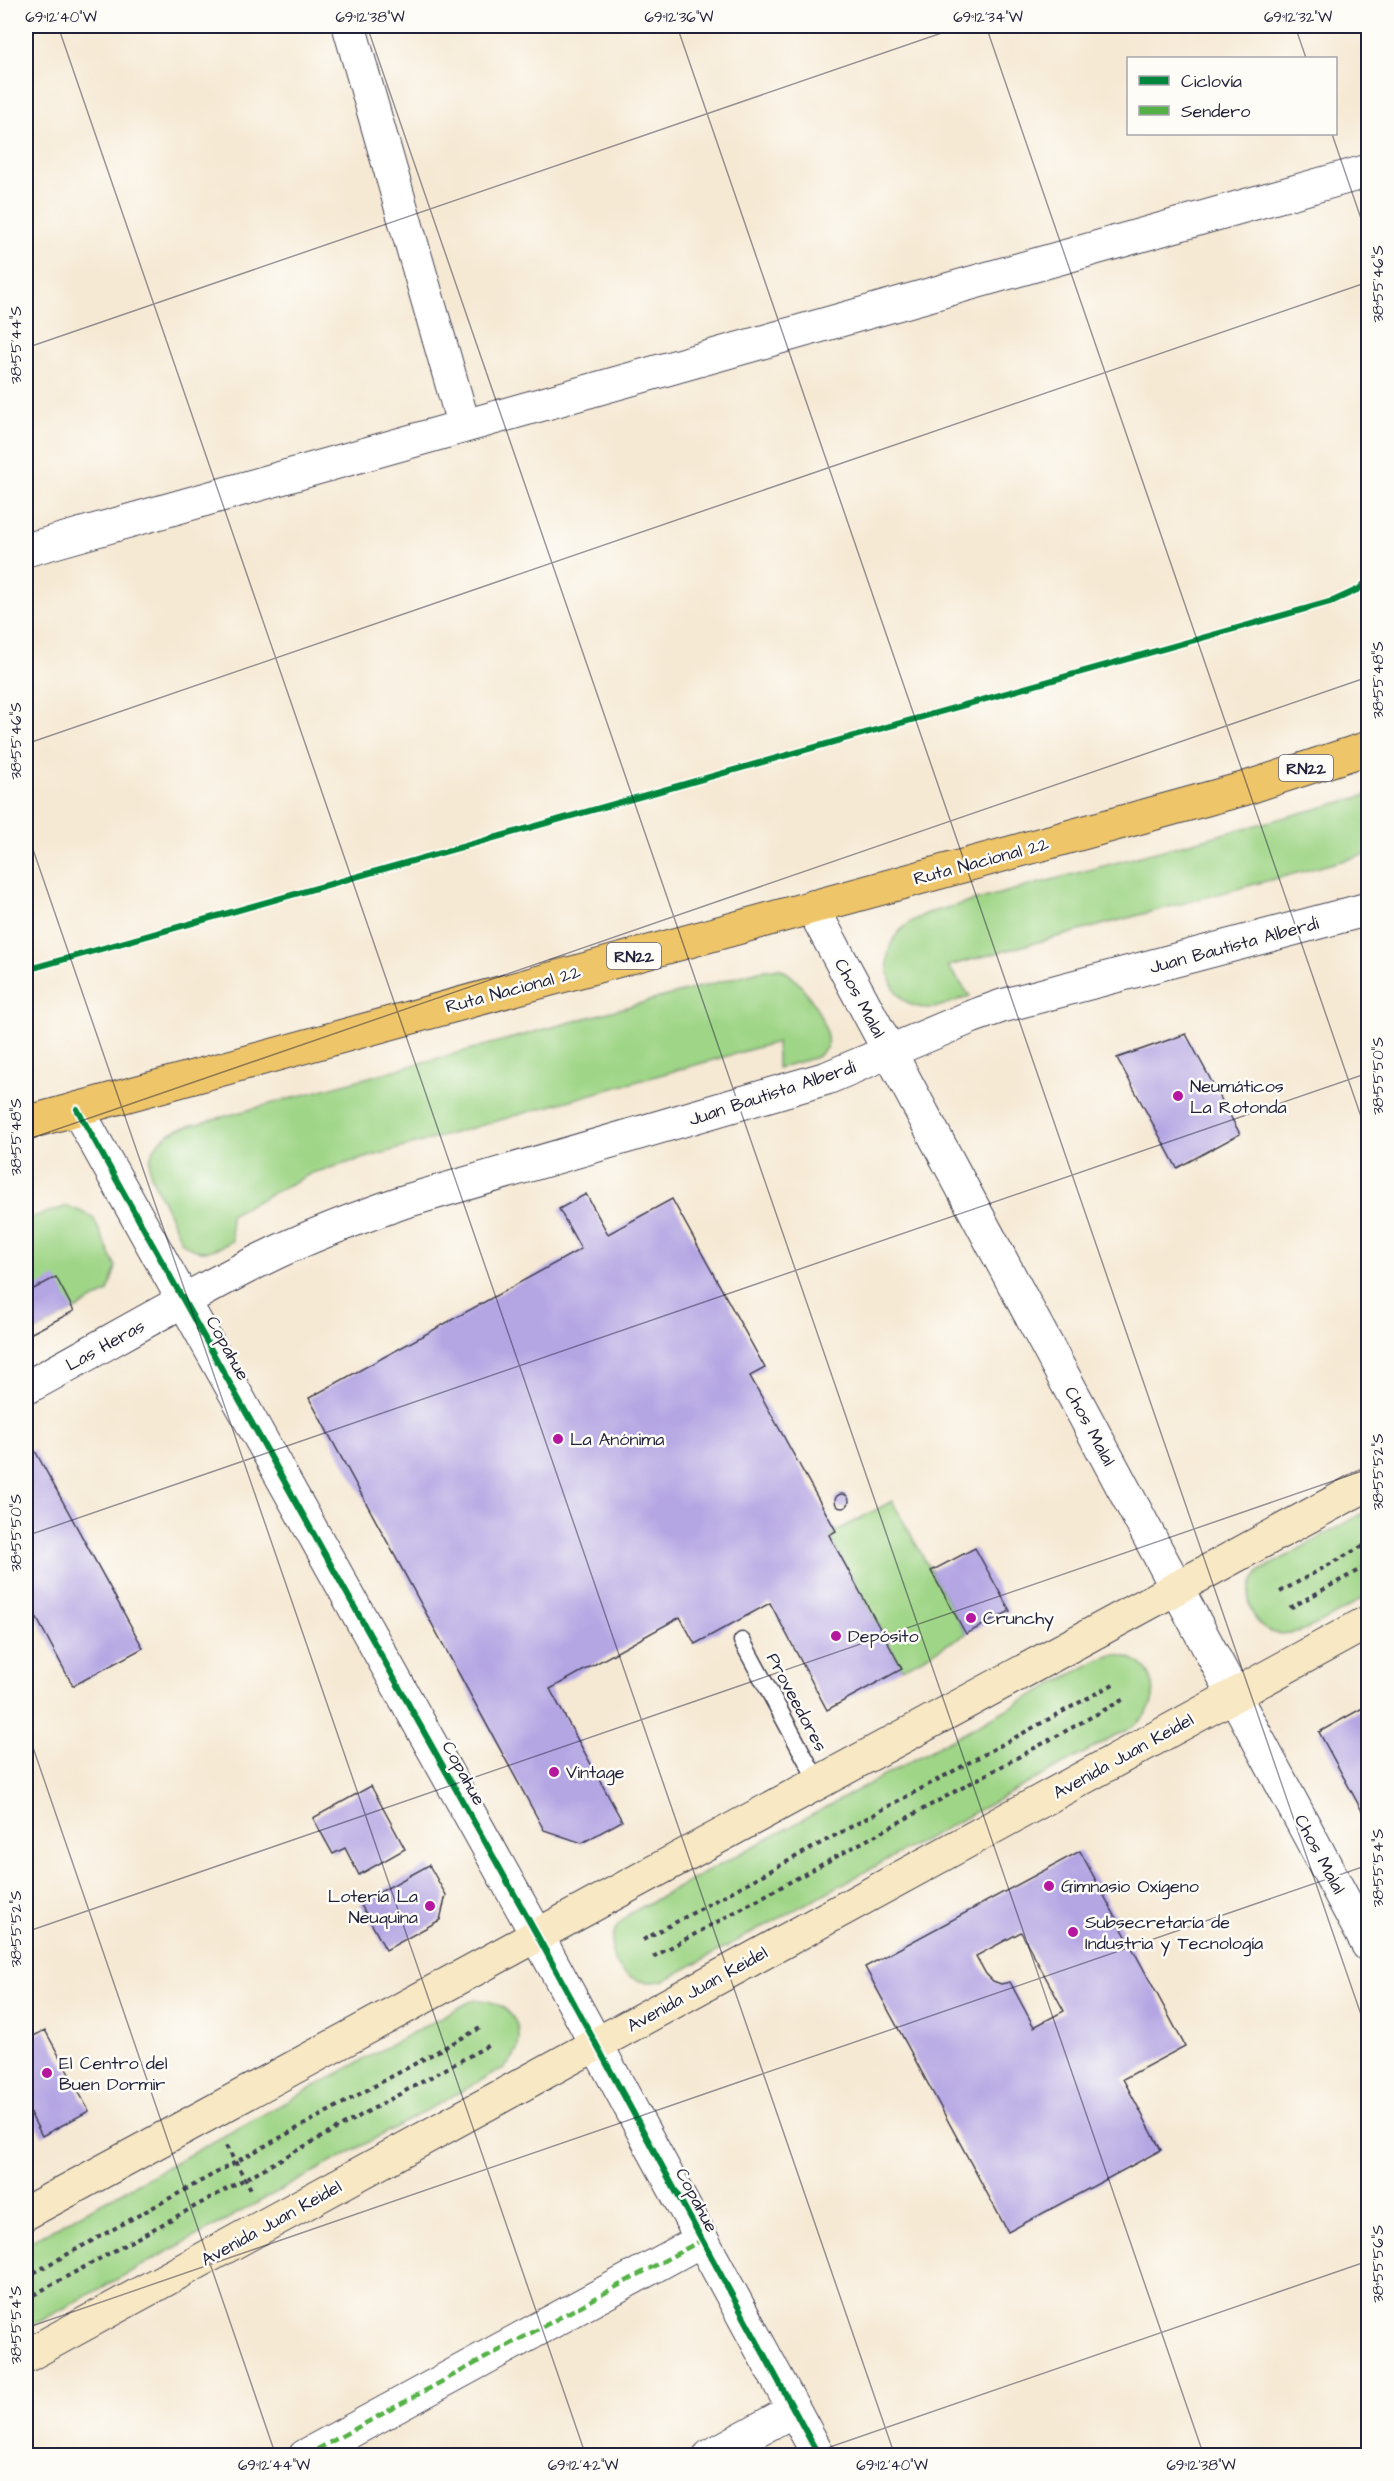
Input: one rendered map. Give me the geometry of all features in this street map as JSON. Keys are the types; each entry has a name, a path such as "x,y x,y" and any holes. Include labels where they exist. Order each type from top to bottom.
{"highway":[{"name":"Ruta Nacional 22","path":"26,1123 1243,789 1368,748"},
{"name":"Ruta Nacional 22","path":"1243,789 1368,765"}],"main road":[{"path":"26,2213 1368,1484"},
{"name":"Avenida Juan Keidel","path":"26,2356 1368,1622"}],"street":[{"path":"349,26 464,426"},
{"path":"26,550 1368,171"},
{"name":"Chos Malal","path":"812,907 1368,1945"},
{"name":"Juan Bautista Alberdi","path":"185,1302 276,1252 403,1202 796,1088 860,1065 889,1051 1002,1006 1368,909"},
{"name":"Copahue","path":"77,1109 537,1935 819,2456"},
{"name":"Las Heras","path":"26,1388 185,1302"},
{"path":"305,2456 702,2240"},
{"path":"710,2456 794,2410"}],"lane":[{"name":"Proveedores","path":"742,1641 818,1782"}],"path":[{"path":"1280,1592 1368,1543"},
{"path":"1290,1608 1368,1565"},
{"path":"643,1940 1117,1682"},
{"path":"653,1957 1126,1698"},
{"path":"26,2277 482,2027"},
{"path":"26,2299 491,2043"},
{"path":"221,2137 254,2194"}],"green space":[{"path":"1368,795 1368,854 948,966 970,996 942,1006 925,1008 913,1005 904,1000 891,981 888,958 895,937 914,920 928,913"},
{"path":"779,968 788,973 805,991 819,1014 827,1037 827,1047 817,1057 777,1068 777,1042 312,1173 230,1215 232,1241 213,1250 194,1250 182,1242 151,1176 150,1160 155,1148 164,1137 178,1129 759,971"},
{"path":"68,1206 93,1217 116,1267 108,1292 26,1336 26,1219"},
{"path":"892,1501 966,1634 902,1669 829,1535"},
{"path":"1368,1510 1368,1595 1306,1629 1289,1633 1273,1633 1260,1625 1251,1609 1249,1594 1260,1571"},
{"path":"1112,1655 1127,1657 1139,1663 1147,1671 1152,1682 1154,1693 1151,1705 1144,1717 1132,1727 665,1980 649,1982 635,1979 616,1963 612,1951 613,1939 618,1926 629,1914 1096,1661"},
{"path":"477,2000 491,2002 502,2007 511,2014 516,2024 519,2035 518,2046 504,2068 26,2329 26,2244 469,2002"}],"building":[{"name":"Neumáticos La Rotonda","path":"1186,1034 1240,1134 1177,1168 1117,1058"},
{"name":"La Anónima","path":"586,1194 608,1234 672,1199 765,1368 750,1376 836,1531 829,1535 902,1669 827,1710 770,1603 695,1644 680,1617 550,1689 622,1821 582,1843 544,1830 309,1398 581,1249 559,1209"},
{"path":"56,1277 74,1311 26,1336 26,1293"},
{"path":"34,1449 143,1648 73,1686 26,1598 26,1454"},
{"path":"842,1494 847,1496 849,1501 847,1506 842,1508 837,1506 835,1501 837,1496"},
{"path":"975,1548 1010,1611 966,1634 931,1571"},
{"path":"1368,1705 1368,1822 1319,1732"},
{"path":"371,1786 405,1849 359,1875 345,1848 333,1854 313,1818"},
{"path":"1080,1851 1185,2046 1123,2079 1161,2150 1008,2232 865,1967","holes":["1021,1932 1064,2011 1034,2027 1010,1982 1001,1984 993,1981 986,1974 976,1956"]},
{"path":"429,1865 446,1895 440,1920 386,1950 360,1903"},
{"name":"El Centro del Buen Dormir","path":"45,2030 89,2111 42,2136 26,2105 26,2034 28,2039"}],"marked path":[{"path":"305,2456 702,2240"}],"cycle path":[{"path":"26,970 1333,601 1359,589 1368,580"},
{"path":"77,1109 537,1935 819,2456"}],"place":[{"name":"Neumáticos La Rotonda","path":"1178,1096"},
{"name":"La Anónima","path":"558,1439"},
{"name":"Crunchy","path":"971,1618"},
{"name":"Depósito","path":"836,1636"},
{"name":"Vintage","path":"554,1772"},
{"name":"Gimnasio Oxígeno","path":"1049,1886"},
{"name":"Lotería La Neuquina","path":"430,1906"},
{"name":"Subsecretaría de Industria y Tecnología","path":"1073,1932"},
{"name":"El Centro del Buen Dormir","path":"47,2073"}]}
